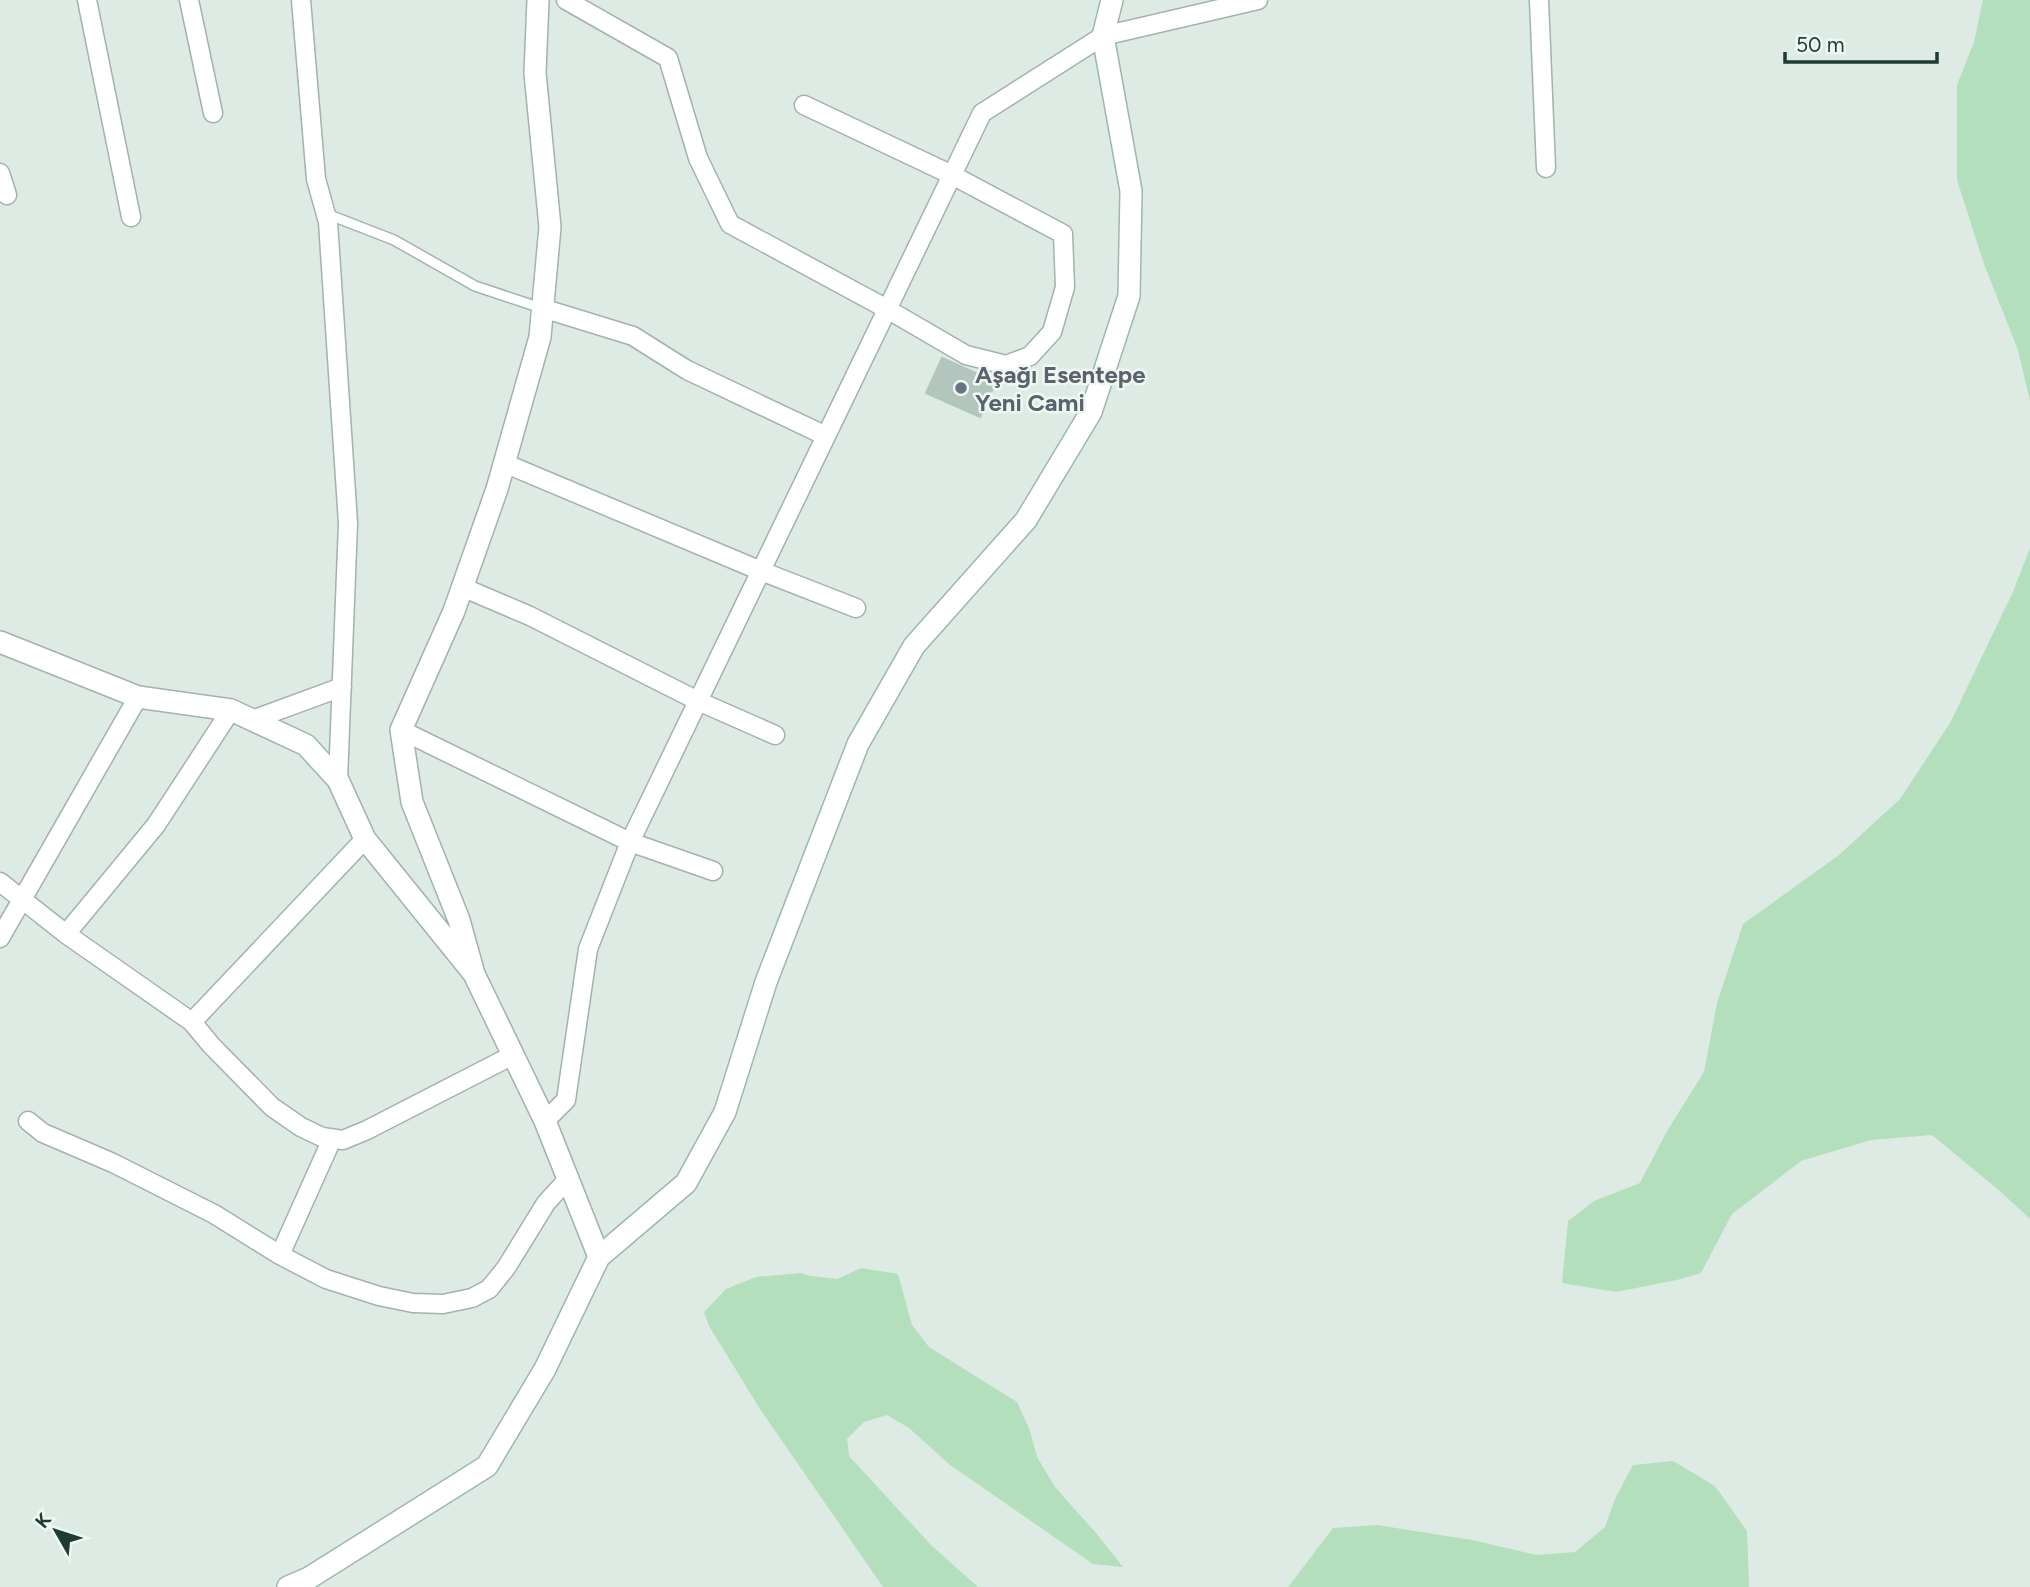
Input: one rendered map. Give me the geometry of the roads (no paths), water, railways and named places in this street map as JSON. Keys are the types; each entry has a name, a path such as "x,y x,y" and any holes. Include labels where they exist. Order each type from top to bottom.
{"street":[{"path":"87,0 131,217"},
{"path":"189,0 213,113"},
{"path":"301,0 316,179 329,236 348,523 338,780"},
{"path":"538,0 535,73 550,227 540,337 497,489 454,611 401,730 412,802 459,920 474,974 545,1121 599,1257"},
{"path":"566,0 668,58 698,158 730,224 966,355 1006,365 1030,356 1052,332 1065,287 1063,234 952,175 804,105"},
{"path":"288,1587 309,1578 486,1466 545,1369 599,1257 686,1183 725,1112 766,982 858,744 914,646 1026,520 1091,412 1129,296 1131,191 1103,36 1112,0"},
{"path":"545,1121 566,1100 588,949 630,842 982,113 1103,36 1258,0"},
{"path":"1539,0 1546,168"},
{"path":"0,173 7,195"},
{"path":"542,308 632,336 687,370 826,436"},
{"path":"504,463 856,608"},
{"path":"462,587 530,616 698,701 775,735"},
{"path":"0,642 138,697 231,710 306,745 338,780 365,839 474,974"},
{"path":"253,720 342,687"},
{"path":"0,938 138,697"},
{"path":"66,934 156,825 231,710"},
{"path":"401,730 630,842 713,871"},
{"path":"191,1022 365,839"},
{"path":"0,882 66,934 191,1022 272,1107 322,1137 343,1140 367,1130 513,1055"},
{"path":"28,1121 43,1133 113,1163 214,1214 280,1255 326,1279 379,1296 413,1303 443,1304 472,1298 489,1289 506,1268 546,1203 568,1179"},
{"path":"280,1255 332,1139"}],"lane":[{"path":"326,214 394,240 475,286 542,308"}],"place":[{"name":"Aşağı Esentepe Yeni Cami","path":"961,388"}]}
